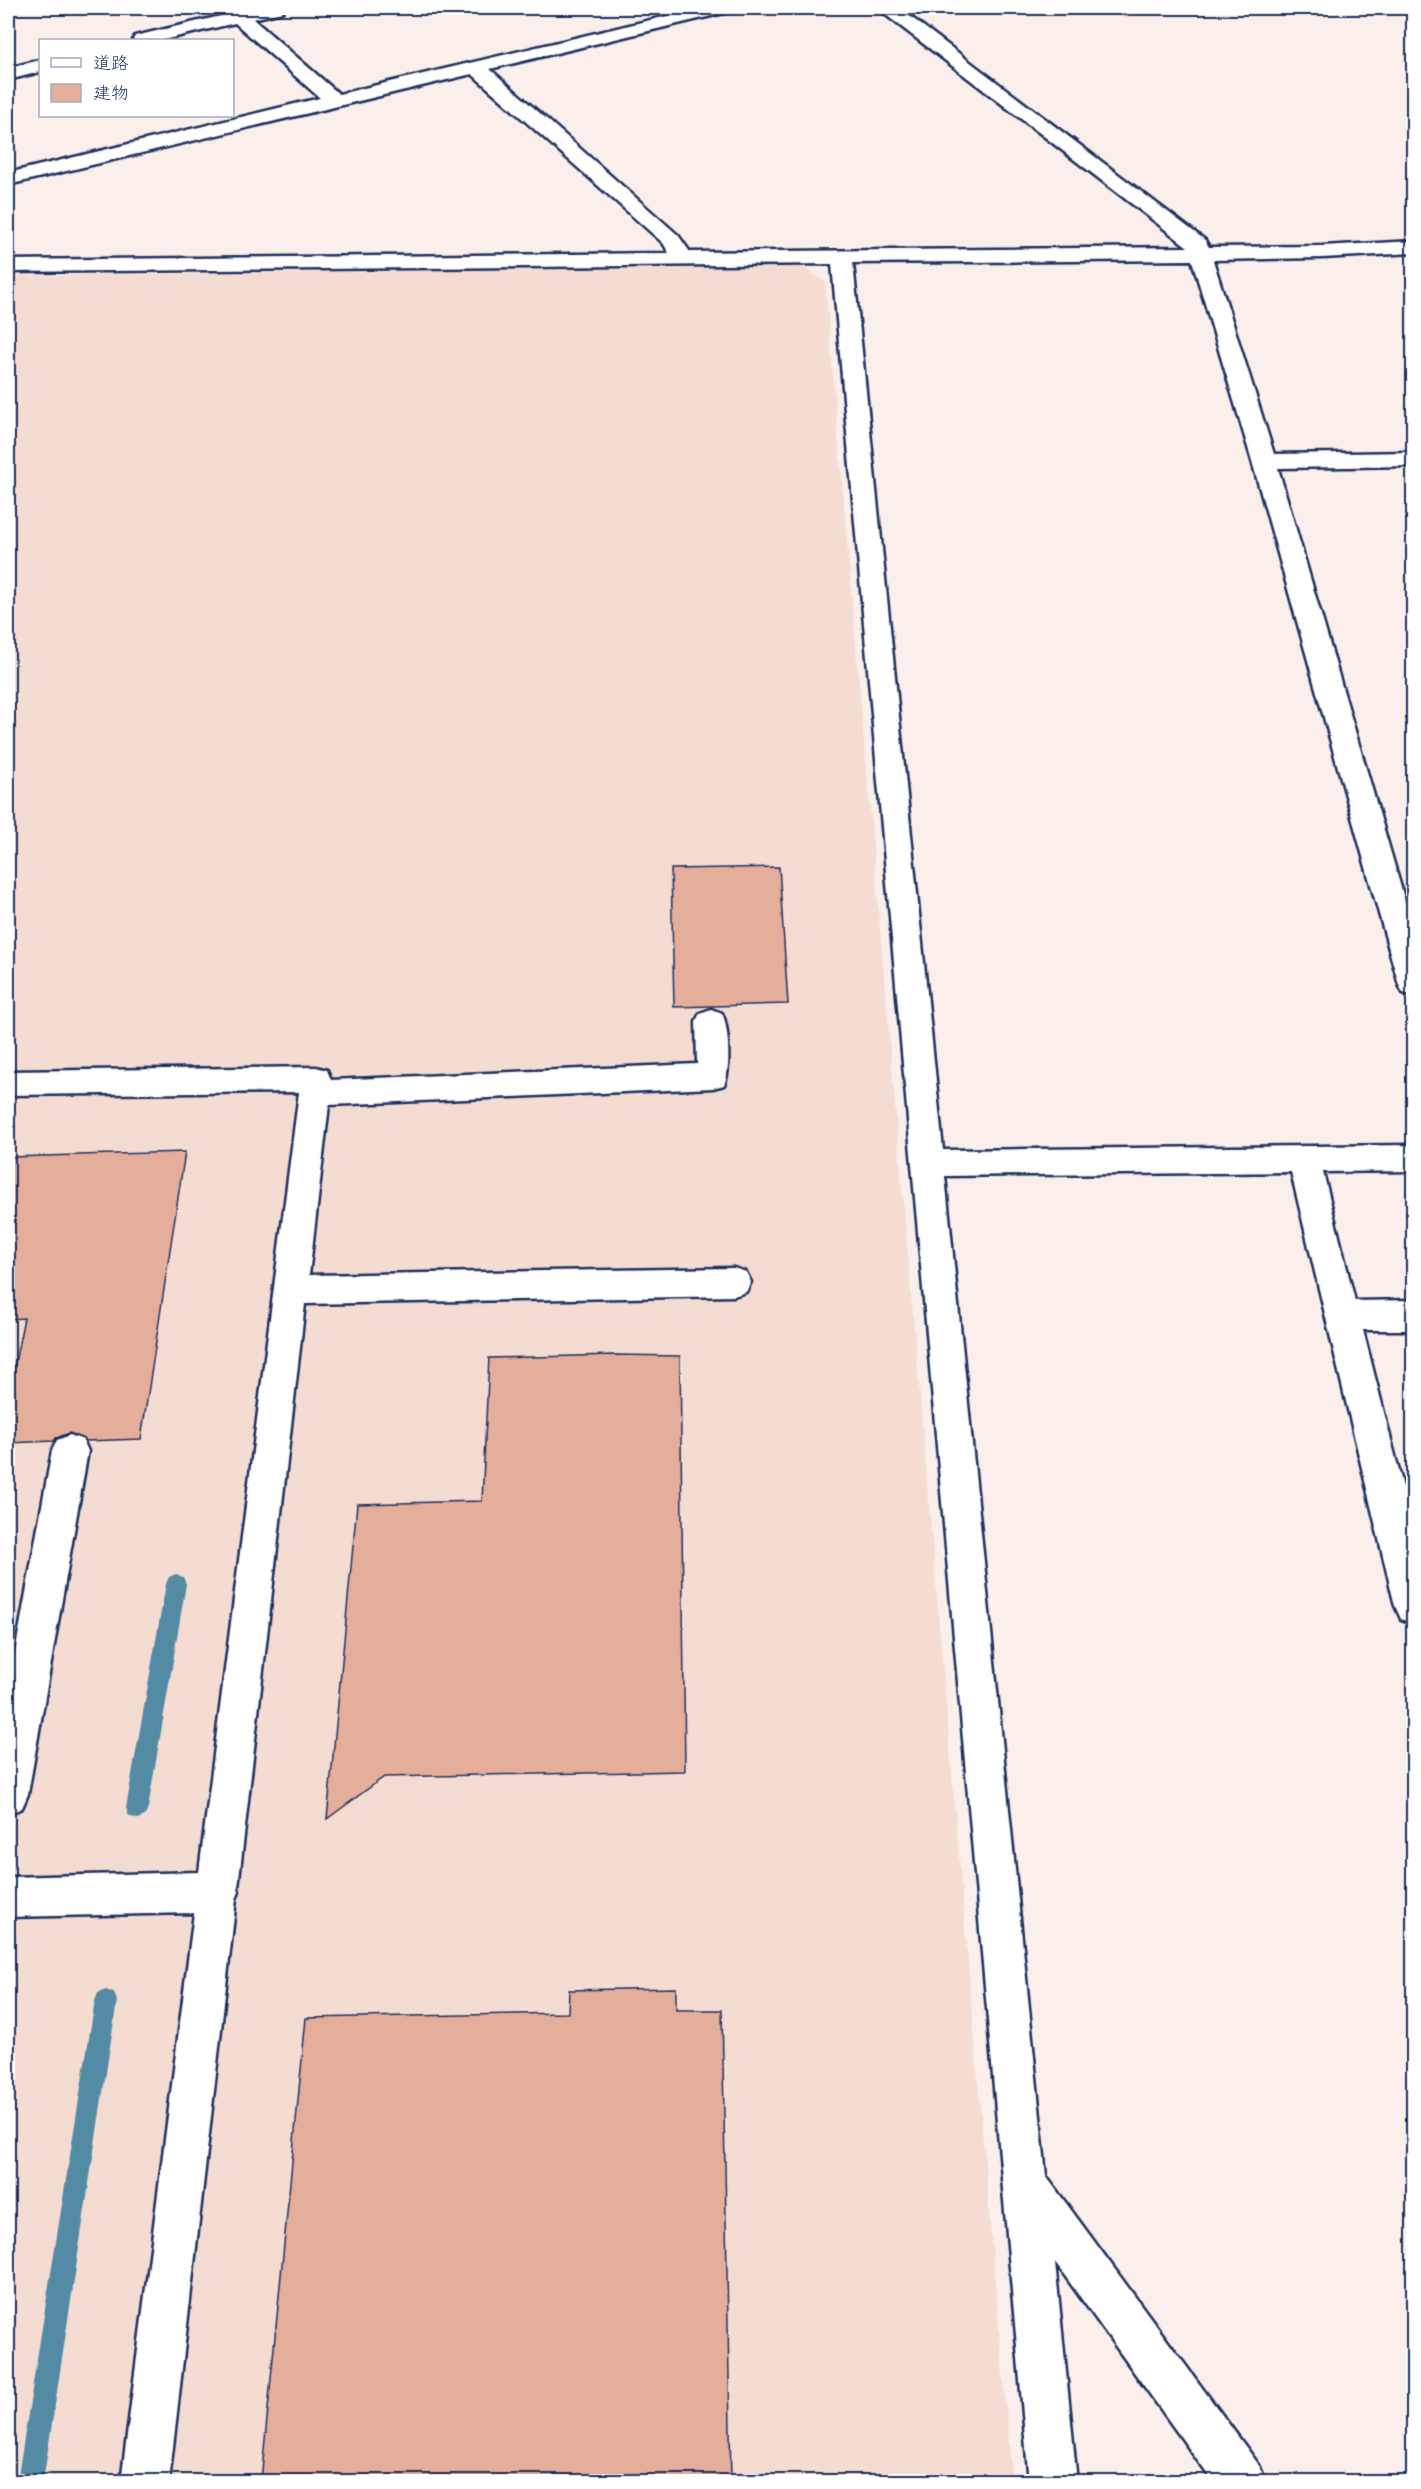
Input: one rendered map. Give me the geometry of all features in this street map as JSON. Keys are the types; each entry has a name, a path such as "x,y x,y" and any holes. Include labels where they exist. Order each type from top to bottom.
{"street":[{"path":"145,39 233,12 276,8"},
{"path":"8,179 722,8"},
{"path":"888,8 1198,244 1264,461 1413,985"},
{"path":"233,12 335,101"},
{"path":"8,74 39,66"},
{"path":"476,67 671,239 683,259"},
{"path":"8,266 1322,252 1413,247"},
{"path":"842,257 1053,2481"},
{"path":"1264,461 1413,459"},
{"path":"315,1093 713,1076 711,1021"},
{"path":"8,1083 316,1079 219,1892 144,2481"},
{"path":"928,1163 1304,1161 1413,1158"},
{"path":"1304,1161 1413,1606"},
{"path":"291,1290 734,1282"},
{"path":"1341,1316 1413,1314"},
{"path":"8,1794 70,1451"},
{"path":"8,1897 219,1892"},
{"path":"1024,2182 1242,2481"}],"shaded area":[{"path":"801,266 825,282 1012,2481 8,2481 8,276"}],"building":[{"path":"779,867 788,1004 674,1007 671,869"},
{"path":"185,1152 141,1439 86,1441 69,1433 54,1441 8,1443 8,1397 24,1318 8,1319 8,1157"},
{"path":"680,1356 685,1771 384,1777 327,1819 357,1504 482,1501 489,1358"},
{"path":"676,1988 676,2010 722,2010 731,2481 261,2481 306,2018 568,2013 569,1990"}],"waterway":[{"path":"137,1808 176,1584"},
{"path":"30,2482 106,2001"}]}
